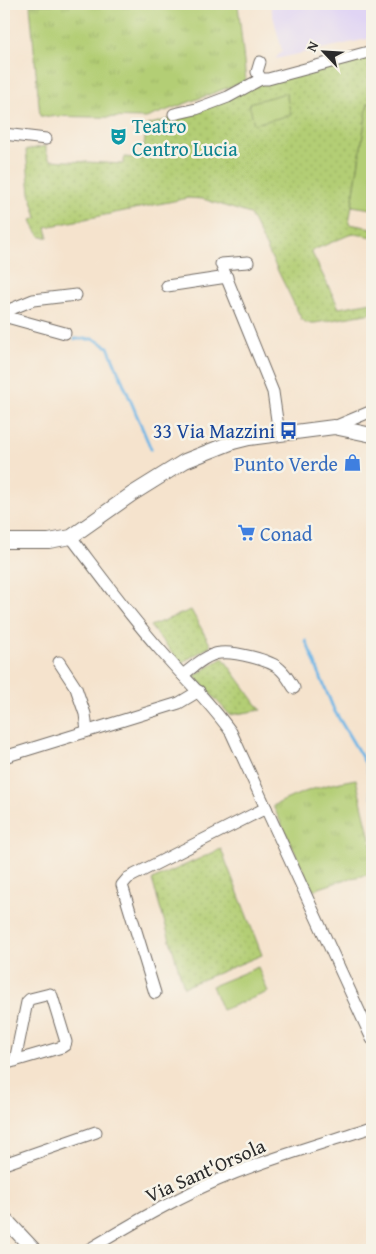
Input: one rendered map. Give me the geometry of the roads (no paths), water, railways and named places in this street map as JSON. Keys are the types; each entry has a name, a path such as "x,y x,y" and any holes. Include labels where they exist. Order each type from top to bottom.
{"street":[{"path":"174,114 196,109 228,97 261,79 268,79 372,52"},
{"path":"260,62 257,72 261,79"},
{"path":"4,134 46,139"},
{"path":"248,262 222,264 273,392 279,434"},
{"path":"168,286 227,277"},
{"path":"65,333 7,317 4,313 33,300 76,295"},
{"path":"4,541 48,541 71,537 132,494 185,461 233,442 334,427 372,411"},
{"path":"334,427 372,435"},
{"path":"71,537 139,626 216,710 231,732 372,1039"},
{"path":"183,675 202,661 219,653 234,654 280,668 294,688"},
{"path":"59,662 76,688 85,714 88,731"},
{"path":"4,757 179,704 199,692"},
{"path":"155,993 122,885 128,878 266,808"},
{"path":"50,994 66,1042 65,1045 9,1062 28,1002 30,999 50,994"},
{"name":"Via Sant'Orsola","path":"88,1250 184,1196 236,1172 372,1127"},
{"path":"4,1164 96,1132"},
{"path":"4,1218 34,1250"}],"waterway":[{"path":"75,339 94,339 108,347 151,449"},
{"path":"306,641 334,710 367,766 372,797"}],"place":[{"name":"Teatro Centro Lucia","path":"118,137"},
{"name":"33 Via Mazzini","path":"289,430"},
{"name":"Punto Verde","path":"352,463"},
{"name":"Conad","path":"246,533"}]}
